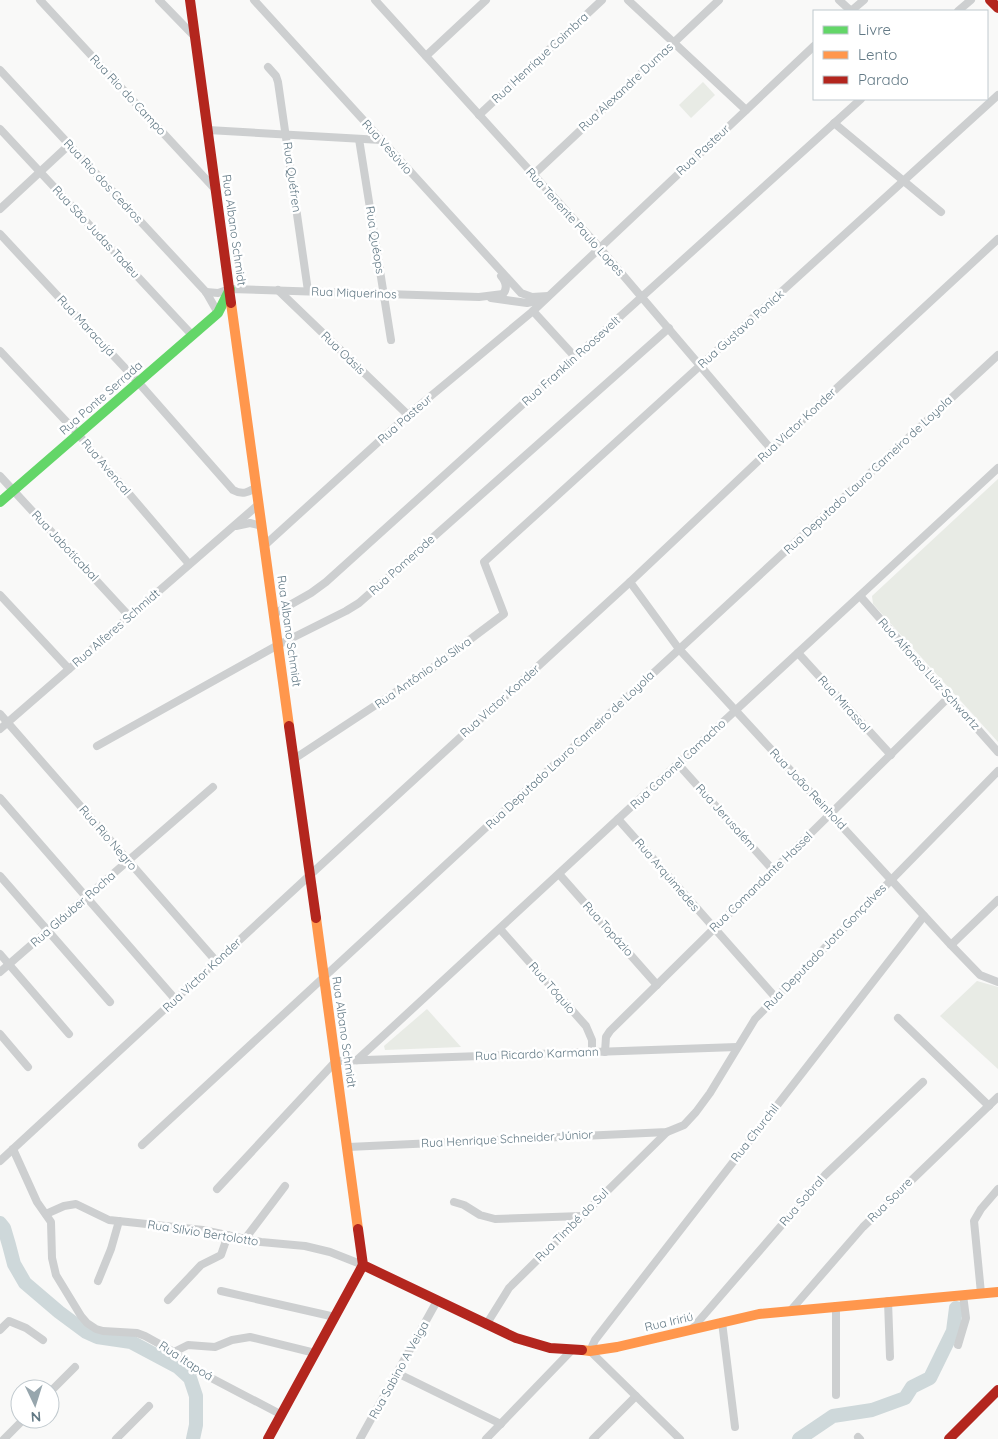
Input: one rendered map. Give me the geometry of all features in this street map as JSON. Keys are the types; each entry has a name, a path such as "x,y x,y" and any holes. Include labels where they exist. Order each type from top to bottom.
{"main road":[{"name":"Rua Albano Schmidt","path":"190,0 363,1265"},
{"path":"990,0 998,8"},
{"name":"Rua Ponte Serrada","path":"0,502 218,313 230,289"},
{"path":"218,313 234,318"},
{"path":"268,1439 363,1265"},
{"name":"Rua Iririú","path":"363,1265 486,1325 524,1341 542,1347 572,1351 590,1351 759,1314 998,1292"},
{"path":"949,1439 998,1390"}],"street":[{"name":"Rua Rio do Campo","path":"40,0 216,190"},
{"path":"159,0 195,37"},
{"name":"Rua Vesúvio","path":"254,0 521,293 532,297 547,297"},
{"name":"Rua Tenente Paulo Lopes","path":"375,0 599,248 771,449"},
{"path":"426,56 486,0"},
{"name":"Rua Henrique Coimbra","path":"479,115 602,0"},
{"path":"628,0 746,110"},
{"name":"Rua Alexandre Dumas","path":"533,175 719,0"},
{"path":"839,0 850,10"},
{"path":"852,10 864,0"},
{"path":"959,10 971,0"},
{"name":"Rua Pasteur","path":"265,545 408,415 533,311 813,47"},
{"name":"Rua Quéfren","path":"268,67 276,76 278,82 308,291"},
{"name":"Rua Rio dos Cedros","path":"0,70 206,292 218,313"},
{"name":"Rua Gustavo Ponick","path":"484,562 998,96"},
{"name":"Rua Franklin Roosevelt","path":"274,614 318,589 860,100"},
{"path":"834,123 941,212"},
{"name":"Rua São Judas Tadeu","path":"0,129 192,335"},
{"path":"208,130 380,140"},
{"name":"Rua Quéops","path":"359,139 391,340"},
{"path":"0,209 69,145"},
{"name":"Rua Maracujá","path":"0,234 138,382 233,490 245,493 256,487"},
{"name":"Rua Victor Konder","path":"0,1161 630,582 998,239"},
{"name":"Rua Miquerinos","path":"479,297 503,294 506,290 504,280 492,262"},
{"path":"206,292 218,293 230,289"},
{"name":"Rua Miquerinos","path":"230,289 479,297 521,303 535,302 547,297"},
{"name":"Rua Oásis","path":"278,290 408,415"},
{"path":"516,324 524,313 524,305 521,303"},
{"path":"533,311 576,356"},
{"name":"Rua Pomerode","path":"97,746 278,645 346,611 366,597 668,328"},
{"name":"Rua Avencal","path":"0,351 78,434 189,564"},
{"name":"Rua Deputado Lauro Carneiro de Loyola","path":"142,1145 998,355"},
{"name":"Rua Coronel Camacho","path":"357,1060 998,468"},
{"name":"Rua Jaboticabal","path":"0,476 130,616"},
{"name":"Rua Alferes Schmidt","path":"0,729 259,504"},
{"path":"231,528 250,523 262,526"},
{"name":"Rua Antônio da Silva","path":"294,759 416,679 504,614 484,562"},
{"name":"Rua João Reinhold","path":"630,582 679,649 924,916 980,976 998,982"},
{"path":"0,594 69,669"},
{"name":"Rua Alfonso Luiz Schwartz","path":"860,596 998,752"},
{"name":"Rua Mirassol","path":"798,653 891,755"},
{"name":"Rua Comandante Hassel","path":"605,1052 606,1037 610,1031 949,697"},
{"name":"Rua Rio Negro","path":"0,714 216,961"},
{"name":"Rua Jerusalém","path":"678,764 773,870"},
{"name":"Rua Deputado Jota Gonçalves","path":"667,1132 677,1129 689,1120 710,1093 755,1019 998,771"},
{"name":"Rua Gláuber Rocha","path":"0,972 213,787"},
{"path":"0,798 175,999"},
{"name":"Rua Arquimedes","path":"618,819 776,998"},
{"name":"Rua Topázio","path":"559,874 657,984"},
{"path":"0,876 110,1002"},
{"path":"951,945 998,900"},
{"name":"Rua Churchil","path":"590,1351 598,1334 924,916"},
{"name":"Rua Tóquio","path":"500,928 586,1026 592,1040 592,1052"},
{"path":"0,954 69,1034"},
{"path":"898,1018 989,1106"},
{"path":"0,1034 28,1066"},
{"name":"Rua Ricardo Karmann","path":"336,1061 738,1047"},
{"path":"217,1190 336,1061"},
{"name":"Rua Sobral","path":"691,1330 825,1175 923,1082"},
{"name":"Rua Soure","path":"791,1310 863,1227 998,1097"},
{"name":"Rua Henrique Schneider Júnior","path":"348,1147 667,1132"},
{"name":"Rua Timbé do Sul","path":"486,1325 509,1288 667,1132"},
{"name":"Rua Itapoá","path":"13,1149 37,1202 46,1214 52,1228 53,1266 56,1275 87,1323 103,1331 137,1333 174,1352 196,1370 282,1414"},
{"path":"245,1239 285,1186"},
{"path":"981,1293 974,1221 998,1188"},
{"path":"454,1202 464,1205 480,1215 495,1219 582,1216"},
{"name":"Rua Sílvio Bertolotto","path":"46,1214 64,1206 76,1204 102,1217 119,1221 190,1229 245,1239 317,1248 363,1265"},
{"path":"98,1281 111,1249 119,1221"},
{"path":"168,1300 202,1265 221,1255 228,1235"},
{"path":"221,1291 335,1317"},
{"path":"958,1345 966,1318 963,1295"},
{"name":"Rua Sabino A Veiga","path":"360,1439 437,1301"},
{"path":"888,1302 890,1357"},
{"path":"836,1306 836,1395"},
{"path":"0,1330 9,1321 26,1328 43,1340"},
{"path":"722,1322 735,1428"},
{"path":"174,1352 188,1345 215,1347 232,1340 250,1337 315,1353"},
{"path":"486,1439 572,1351"},
{"path":"590,1351 680,1439"},
{"path":"60,1382 75,1367"},
{"path":"397,1373 501,1424"},
{"path":"593,1439 636,1396"},
{"path":"116,1439 149,1406"},
{"path":"4,1439 14,1429"}],"shaded area":[{"path":"703,82 715,95 691,118 679,105"},
{"path":"998,479 998,742 873,604 872,596"},
{"path":"977,981 998,987 998,1069 940,1016"},
{"path":"427,1009 461,1047 385,1050 384,1046"}],"waterway":[{"path":"0,1223 4,1228 14,1264 25,1283 59,1312 86,1332 97,1337 131,1342 178,1367 190,1378 196,1396 196,1425 193,1439"},
{"path":"799,1439 833,1416 872,1410 905,1398 912,1387 930,1378 953,1331 956,1308"}],"traffic: fast":[{"path":"0,502 218,313 230,289"}],"traffic: slow":[{"path":"231,303 289,726"},
{"path":"316,918 358,1229"},
{"path":"582,1350 590,1351 617,1347 759,1314 998,1292"}],"traffic: jam":[{"path":"190,0 231,303"},
{"path":"990,0 998,8"},
{"path":"289,726 316,918"},
{"path":"358,1229 363,1265 516,1338 550,1348 582,1350"},
{"path":"268,1439 363,1265"},
{"path":"949,1439 998,1390"}]}
